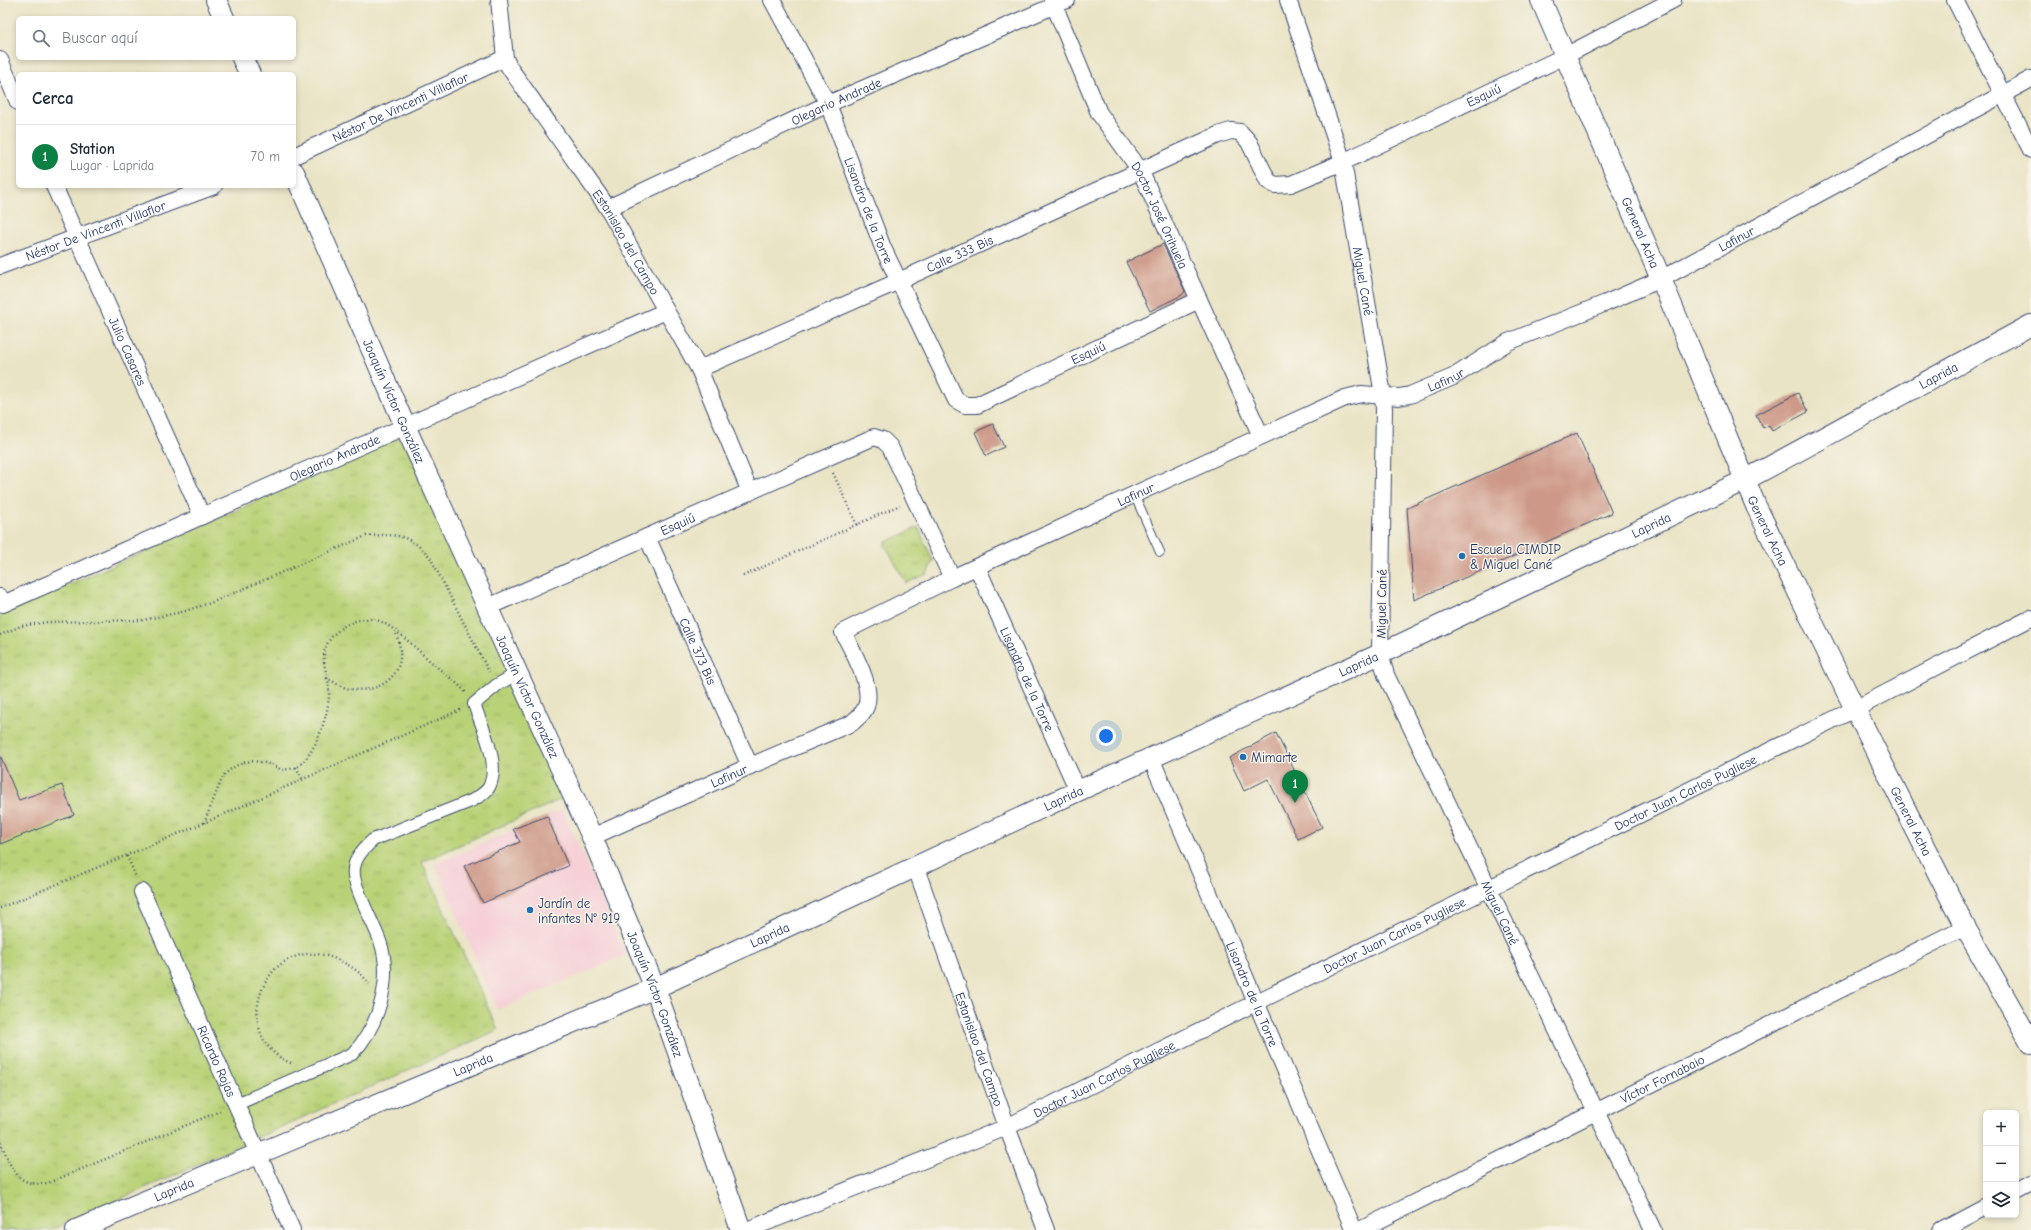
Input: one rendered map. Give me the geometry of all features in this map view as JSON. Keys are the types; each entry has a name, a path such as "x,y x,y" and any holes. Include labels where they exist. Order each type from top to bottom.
{"street":[{"path":"216,0 223,16"},
{"name":"Estanislao del Campo","path":"499,0 505,58 515,78 608,208 699,369 750,492"},
{"name":"Lisandro de la Torre","path":"772,0 828,104 883,248 956,400 965,405 977,405"},
{"name":"Miguel Cané","path":"1288,0 1343,162 1383,395 1380,654 1386,675 1598,1112 1653,1230"},
{"name":"General Acha","path":"1541,0 1662,279 1745,480 1855,709 1965,927 2031,1043"},
{"name":"Esquiú","path":"1291,184 1343,162 1565,56 1673,0"},
{"path":"1955,0 2031,150"},
{"name":"Olegario Andrade","path":"608,208 828,104 1058,2"},
{"name":"Doctor José Orihuela","path":"1058,2 1099,113 1140,170 1261,436"},
{"name":"Néstor De Vincenti Villaflor","path":"296,155 505,58"},
{"path":"0,60 16,97"},
{"path":"243,60 249,72"},
{"name":"Lafinur","path":"592,837 750,766 852,723 864,711 868,697 867,686 842,630 1134,494 1346,398 1361,394 1399,397 1410,395 1439,384 1508,342 1662,279 2031,78"},
{"name":"Calle 333 Bis","path":"699,369 899,281 1218,135 1231,131 1240,132 1249,142 1268,181 1276,185 1291,184"},
{"name":"Joaquín Víctor González","path":"296,177 405,426 592,837 655,988 741,1230"},
{"name":"Julio Casares","path":"55,188 202,516"},
{"name":"Néstor De Vincenti Villaflor","path":"0,266 209,188"},
{"name":"Esquiú","path":"977,405 1199,300"},
{"name":"Olegario Andrade","path":"2,601 202,516 666,311"},
{"name":"Laprida","path":"76,1230 655,988 916,868 1078,791 1380,654 1745,480 2031,325"},
{"name":"Esquiú","path":"488,607 750,492 866,439 874,437 883,440 890,447 914,498"},
{"path":"914,498 952,578"},
{"name":"Calle 373 Bis","path":"647,537 750,766"},
{"name":"Lisandro de la Torre","path":"977,567 1078,791"},
{"name":"Doctor Juan Carlos Pugliese","path":"747,1230 1007,1127 1257,1002 1855,709 2031,618"},
{"path":"237,1104 352,1054 362,1043 375,1021 384,986 384,965 381,942 354,876 356,859 362,850 373,840 471,801 482,795 490,786 493,761 474,704 497,686 518,673"},
{"name":"Lisandro de la Torre","path":"1151,758 1354,1230"},
{"name":"Estanislao del Campo","path":"916,868 1007,1127 1046,1230"},
{"name":"Ricardo Rojas","path":"142,892 260,1154 292,1230"},
{"name":"Víctor Fornabaio","path":"1360,1230 1965,927"},
{"path":"2019,1189 2031,1183"},
{"path":"1941,1230 1983,1208"}],"lane":[{"path":"1134,494 1160,552"}],"path":[{"path":"826,458 857,525"},
{"path":"743,576 914,498"},
{"path":"0,635 21,626 48,622 143,620 182,612 213,602 366,536 391,534 407,537 420,546 430,556 497,686"},
{"path":"0,908 204,823 474,704 464,691 395,631 380,622 359,620 343,626 332,635 325,649 323,665 329,687 328,706 323,727 309,753 296,767 282,770 268,763 251,761 236,765 222,776 204,823"},
{"path":"326,678 345,687 357,690 372,689 393,678 398,665 400,650 395,631"},
{"path":"296,767 303,780"},
{"path":"127,856 142,892"},
{"path":"310,1071 274,1055 262,1036 258,1021 258,999 263,984 271,972 283,961 297,955 310,953 330,956 346,963 362,974 371,989 377,1012"},
{"path":"0,1142 16,1173 24,1181 35,1185 48,1183 237,1104"}],"shaded area":[{"name":"Jardín de infantes N° 919","path":"563,809 626,955 497,1010 435,864"}],"green space":[{"path":"403,436 566,797 422,862 498,1030 51,1230 0,1230 0,616"},
{"path":"918,527 933,561 927,574 906,583 884,543"}],"building":[{"path":"1163,244 1185,291 1182,295 1150,311 1126,262"},
{"path":"1798,393 1808,412 1772,431 1769,425 1763,428 1756,415"},
{"path":"993,424 1004,447 986,456 975,432"},
{"name":"Escuela CIMDIP & Miguel Cané","path":"1577,433 1612,513 1414,600 1407,508"},
{"path":"1276,733 1322,827 1298,839 1268,779 1244,791 1229,758"},
{"path":"0,755 19,800 62,785 74,815 0,844"},
{"name":"Jardín de infantes N° 919","path":"547,816 568,866 483,903 464,866 520,842 513,829"}],"place":[{"name":"Escuela CIMDIP & Miguel Cané","path":"1462,556"},
{"name":"Mimarte","path":"1243,757"},
{"name":"Station","path":"1295,803"},
{"name":"Jardín de infantes N° 919","path":"530,910"}]}
